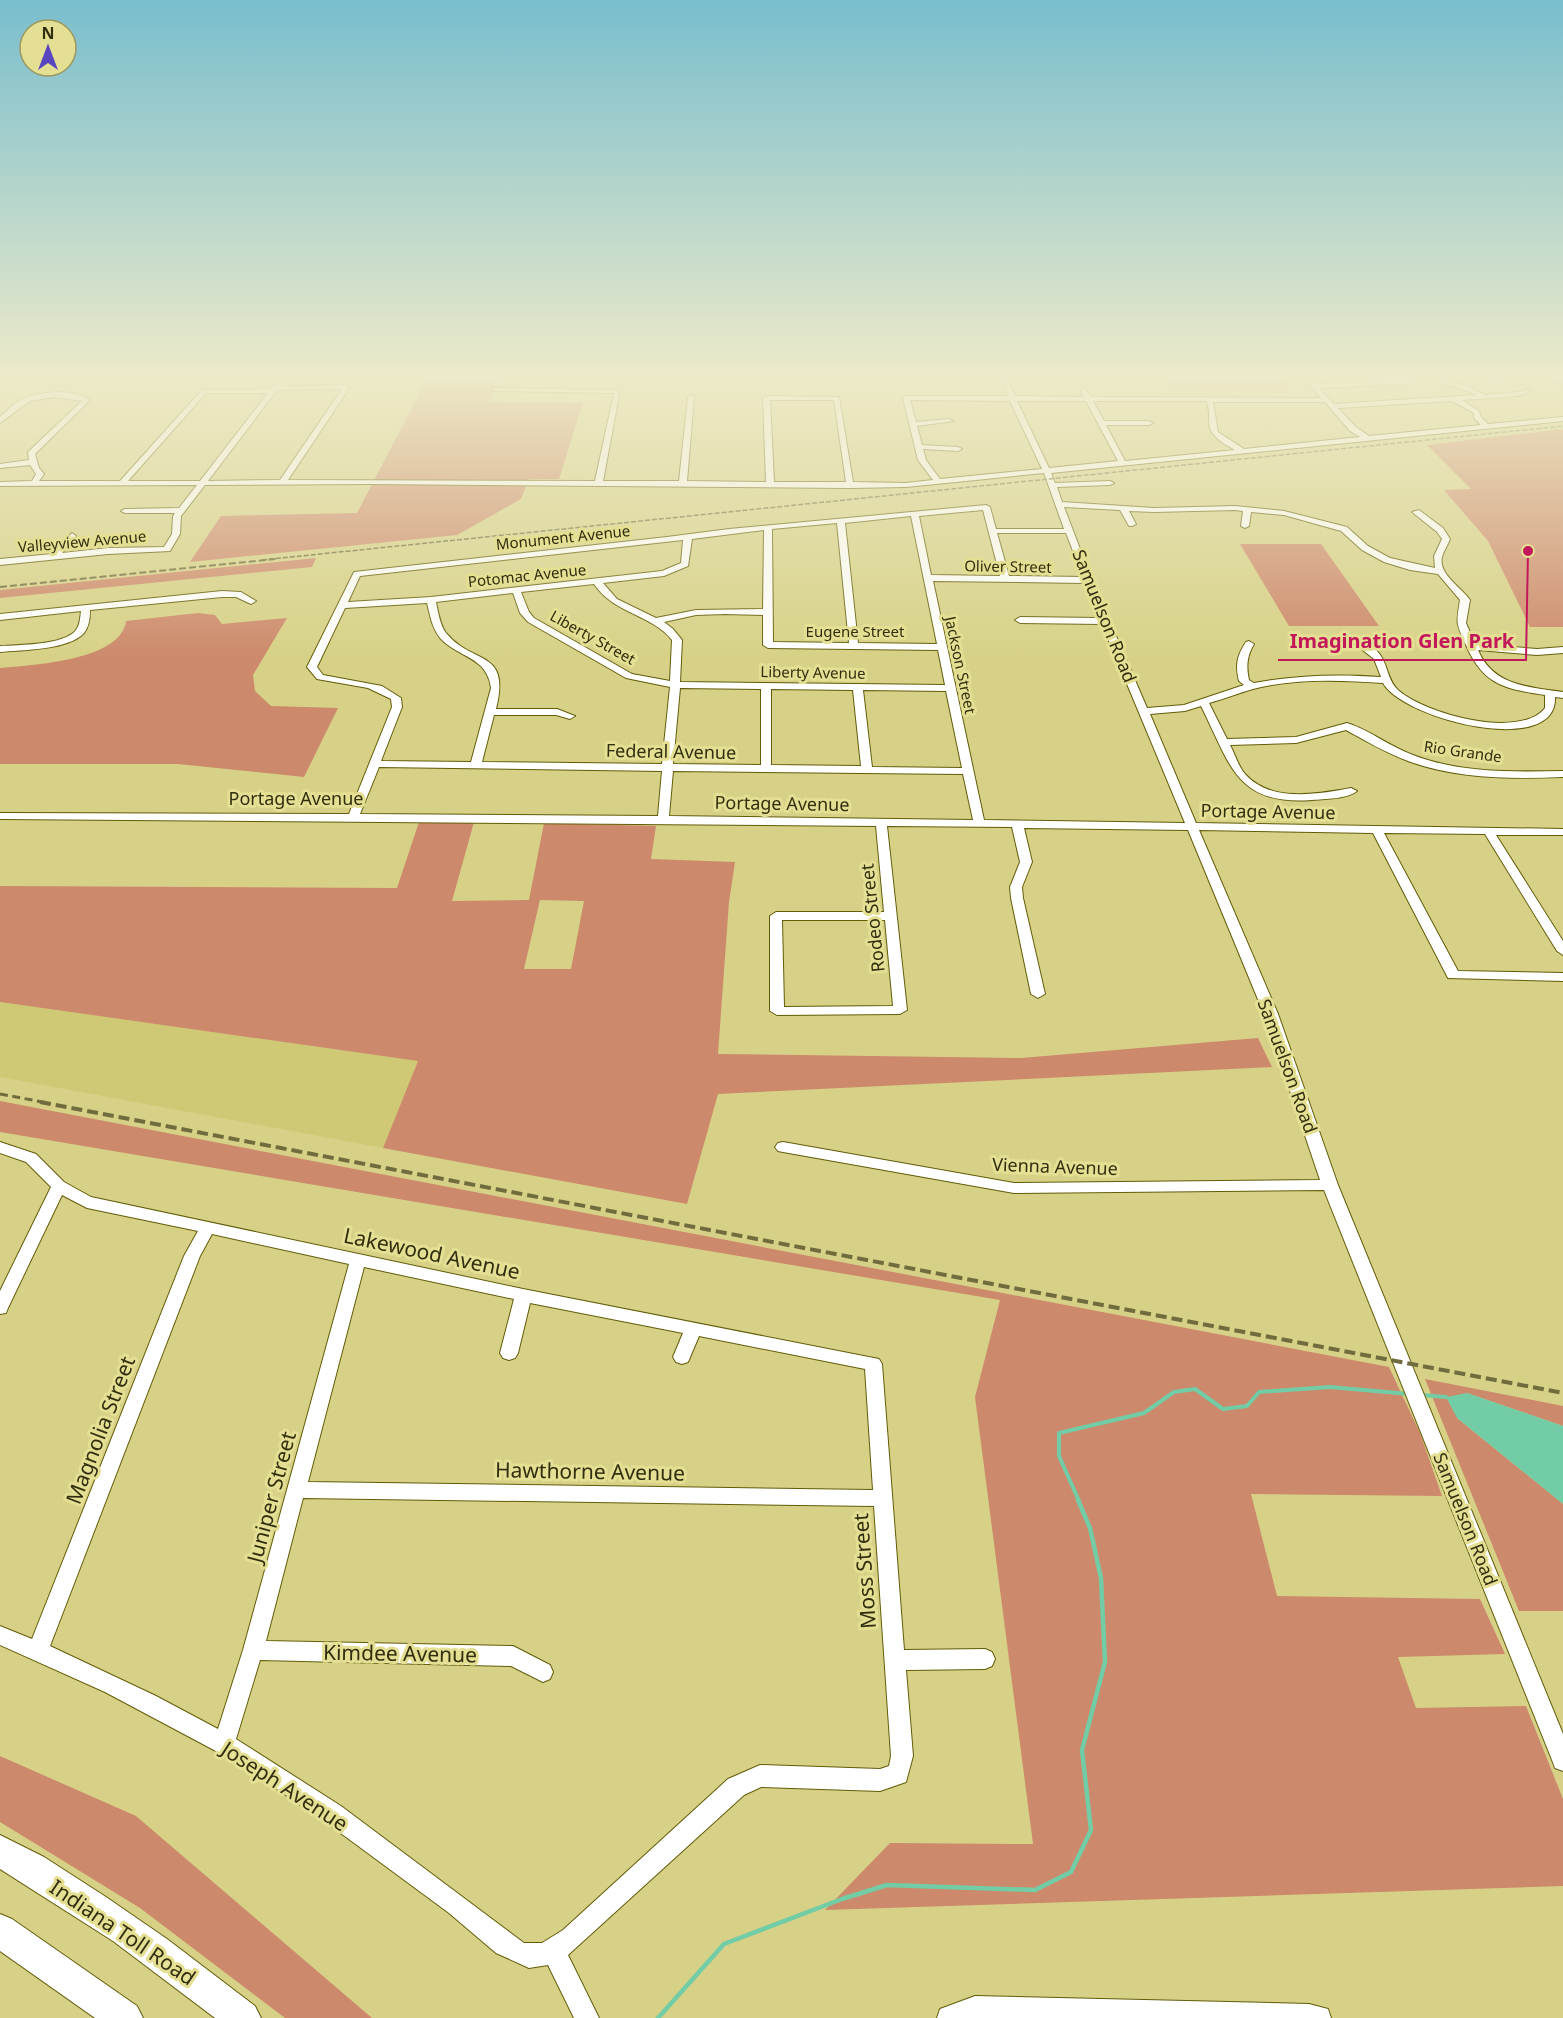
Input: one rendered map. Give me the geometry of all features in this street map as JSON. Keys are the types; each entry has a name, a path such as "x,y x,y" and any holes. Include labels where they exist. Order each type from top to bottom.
{"highway":[{"name":"Indiana Toll Road","path":"0,1851 94,1909 184,1972 243,2018"},
{"path":"0,1931 125,2018"}],"street":[{"path":"31,484 34,471"},
{"path":"122,483 133,471"},
{"path":"125,511 180,510 211,471"},
{"path":"283,482 290,471"},
{"path":"597,484 600,471"},
{"path":"683,484 684,471"},
{"path":"769,471 770,485"},
{"path":"848,471 850,486"},
{"path":"929,471 938,482"},
{"path":"0,484 283,482 850,486 906,485 1055,471"},
{"name":"Samuelson Road","path":"1047,472 1088,580 1271,1016 1330,1185 1563,1760"},
{"path":"1052,485 1110,483"},
{"path":"1059,504 1154,510 1247,509 1284,513 1349,532 1365,548 1387,560 1410,567 1441,572"},
{"name":"Monument Avenue","path":"342,605 357,574 841,520 986,507 992,531"},
{"path":"1122,508 1132,524"},
{"path":"1245,526 1247,509"},
{"name":"Valleyview Avenue","path":"0,562 126,550 167,549 176,534 175,521 180,510"},
{"path":"1416,512 1440,530 1446,539 1445,546 1438,556 1441,572 1465,600 1460,618 1482,668 1493,678 1517,688 1563,696"},
{"name":"Jackson Street","path":"914,513 979,823"},
{"path":"841,520 854,646"},
{"path":"654,622 676,615 698,612 768,612 768,528"},
{"path":"1005,579 992,531 1070,531"},
{"path":"55,556 72,537"},
{"name":"Potomac Avenue","path":"342,605 431,600 663,573 685,564 688,537"},
{"name":"Oliver Street","path":"927,578 1088,580"},
{"path":"597,581 608,597 620,606 666,628 677,640 663,819"},
{"name":"Liberty Street","path":"516,590 525,613 531,620 629,676 675,685"},
{"path":"0,617 230,593 243,595 251,601"},
{"path":"431,600 437,626 442,634 459,649 492,670 496,688 476,765"},
{"path":"342,605 312,668 320,677 373,686 386,691 396,698 397,707 354,816"},
{"path":"0,649 52,643 76,635 82,630 86,608"},
{"name":"Eugene Street","path":"768,612 768,645 941,646"},
{"path":"1020,620 1106,621"},
{"path":"1249,644 1242,655 1242,672 1244,681 1251,686"},
{"path":"1360,644 1380,660 1385,680 1393,692 1414,704 1456,720 1479,724 1510,725 1542,718 1552,707 1550,695"},
{"path":"1472,646 1537,652 1563,651"},
{"path":"1143,708 1185,708 1251,686 1315,677 1385,680"},
{"name":"Liberty Avenue","path":"675,685 951,688"},
{"path":"766,687 766,768"},
{"path":"858,688 867,770"},
{"path":"1203,701 1242,777 1260,789 1298,797 1330,796 1351,791"},
{"path":"490,712 557,712 570,716"},
{"name":"Rio Grande","path":"1224,742 1296,740 1347,726 1399,753 1422,762 1451,768 1563,774"},
{"name":"Federal Avenue","path":"374,764 968,771"},
{"name":"Portage Avenue","path":"0,816 663,819 1563,832"},
{"name":"Rodeo Street","path":"881,822 900,1010 777,1011 776,916 890,916"},
{"path":"1017,824 1026,862 1016,887 1017,898 1038,994"},
{"path":"1377,831 1453,975 1563,977"},
{"path":"1489,831 1563,951"},
{"name":"Lakewood Avenue","path":"0,1147 31,1158 59,1186 87,1202 358,1260 873,1364"},
{"name":"Vienna Avenue","path":"783,1148 1014,1188 1330,1185"},
{"path":"0,1308 59,1186"},
{"name":"Magnolia Street","path":"38,1650 192,1256 207,1228"},
{"name":"Juniper Street","path":"224,1745 358,1260"},
{"path":"509,1353 523,1294"},
{"path":"682,1357 693,1329"},
{"name":"Moss Street","path":"554,1952 736,1787 747,1780 760,1776 880,1780 898,1774 902,1756 873,1364"},
{"name":"Hawthorne Avenue","path":"296,1490 883,1498"},
{"name":"Joseph Avenue","path":"0,1635 95,1676 224,1745 291,1785 459,1906 509,1948 525,1955 539,1956 554,1952"},
{"name":"Kimdee Avenue","path":"252,1650 513,1656 543,1672"},
{"path":"895,1660 985,1659"},
{"path":"554,1952 587,2018"},
{"path":"949,2018 975,2008 1035,2013 1309,2016 1318,2018"}],"shaded area":[{"path":"379,471 561,471 559,479 529,479 521,499 457,535 190,562 221,516 357,513"},
{"path":"1453,471 1563,471 1563,627 1530,627 1488,541 1444,490 1471,489"},
{"path":"1240,544 1321,544 1379,626 1289,626"},
{"path":"316,558 312,567 0,598 0,590"},
{"path":"198,613 215,615 222,624 287,618 253,675 255,691 271,706 338,708 304,777 178,764 0,764 0,668 52,662 92,653 109,645 120,634 126,621"},
{"path":"419,822 474,822 452,901 529,900 544,823 656,826 651,859 735,862 729,902 718,1054 1021,1058 1258,1038 1272,1067 718,1094 687,1204 383,1148 418,1061 0,1002 0,886 397,888","holes":["540,900 584,901 571,969 524,969"]},
{"path":"0,1002 418,1061 383,1148 0,1077"},
{"path":"0,1101 1389,1367 1420,1433 1442,1496 1251,1494 1277,1596 1480,1599 1505,1654 1398,1657 1416,1708 1526,1706 1563,1799 1563,1886 825,1910 890,1843 1033,1844 975,1397 1000,1300 0,1132"},
{"path":"1425,1379 1563,1406 1563,1426 1467,1393 1457,1418 1563,1504 1563,1611 1519,1611"},
{"path":"1467,1393 1563,1426 1563,1504 1457,1418 1446,1397"},
{"path":"0,1756 136,1816 372,2018 285,2018 140,1908 0,1822"}],"waterway":[{"path":"1079,1501 1059,1456 1059,1433 1144,1413 1174,1392 1195,1389 1223,1409 1247,1406 1259,1392 1330,1387 1409,1394"},
{"path":"1421,1395 1446,1397"},
{"path":"658,2018 724,1944 842,1899 887,1885 1035,1890 1071,1872 1091,1830 1082,1750 1105,1662 1101,1578 1090,1528 1078,1500"}],"railway":[{"path":"262,560 1124,471"},
{"path":"0,587 276,559"},
{"path":"0,1094 48,1103"},
{"path":"40,1102 1563,1393"}],"place":[{"name":"Imagination Glen Park","path":"1528,551"}]}
